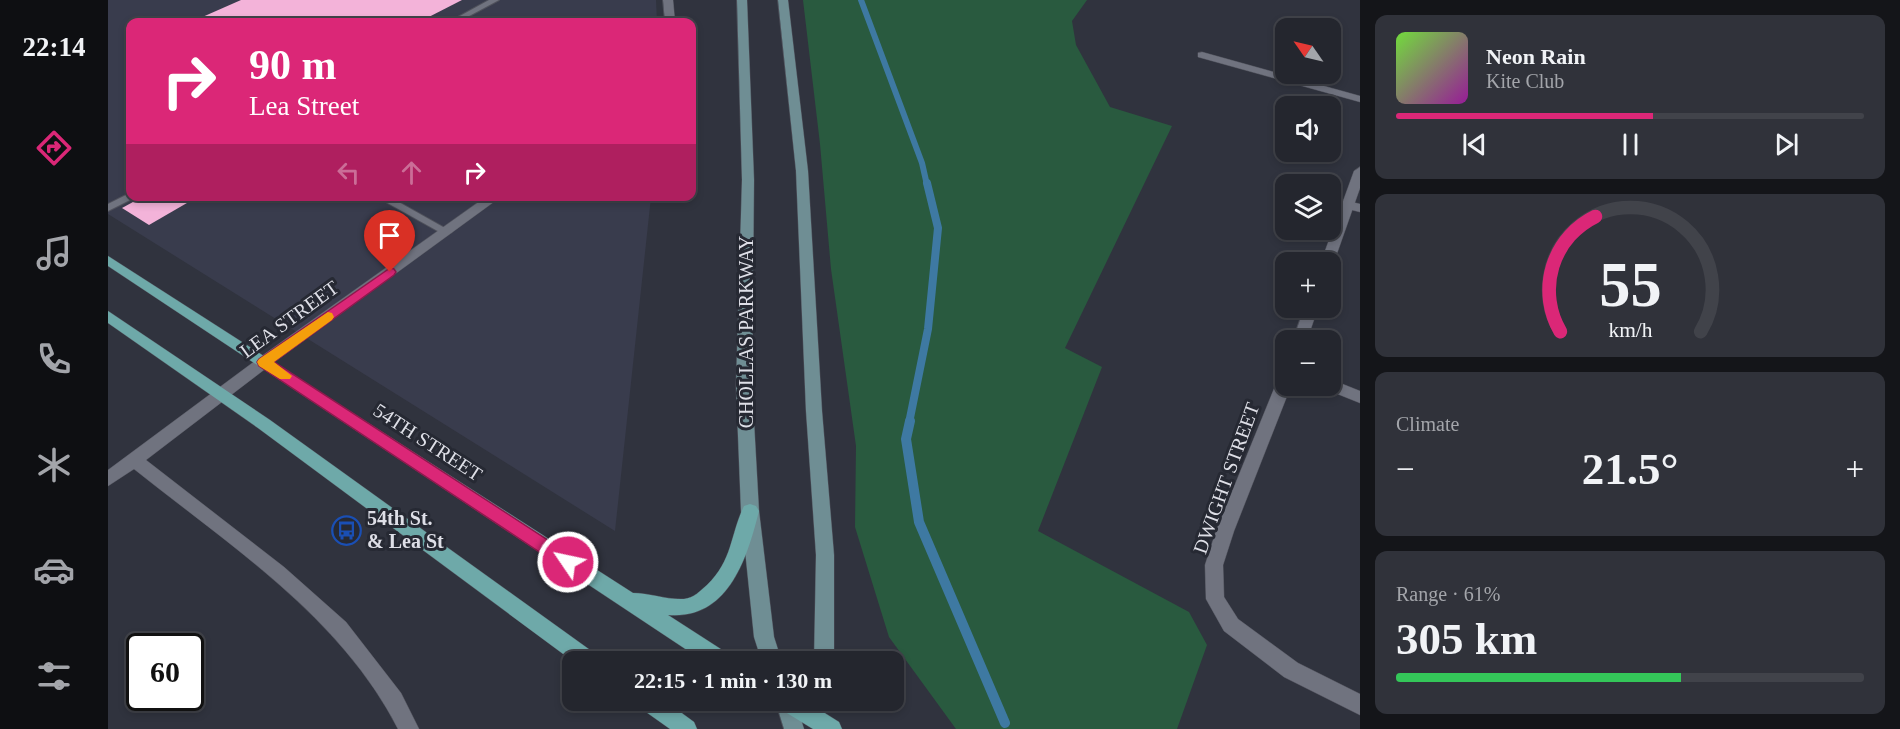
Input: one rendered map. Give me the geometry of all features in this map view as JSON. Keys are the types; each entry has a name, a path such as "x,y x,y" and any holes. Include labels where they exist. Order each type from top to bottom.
{"main road":[{"name":"CHOLLAS PARKWAY","path":"742,0 747,180 744,386 750,511 764,637 768,651"},
{"path":"783,0 802,171 814,411 825,555 824,651"},
{"name":"54TH STREET","path":"108,260 706,651"},
{"path":"108,316 575,651"},
{"path":"626,600 671,607 692,606 706,598 727,578 738,558 750,511"},
{"path":"662,711 687,729"},
{"path":"788,711 794,729"},
{"path":"802,711 832,729"}],"street":[{"path":"668,0 670,18"},
{"path":"1202,56 1360,99"},
{"path":"1332,252 1354,207 1360,171"},
{"name":"LEA STREET","path":"108,478 264,362 489,201"},
{"path":"1341,389 1360,397"},
{"name":"DWIGHT STREET","path":"1279,396 1225,531 1214,565 1215,599 1231,625 1292,670 1360,705"},
{"path":"134,460 278,573 339,628 394,700 410,729"}],"lane":[{"path":"461,18 495,0"},
{"path":"108,208 126,198"},
{"path":"389,201 447,232"}],"shaded area":[{"path":"108,0 656,0 657,18 126,18 126,201 651,201 615,531 108,214"}],"green space":[{"path":"803,0 1087,0 1072,21 1076,45 1110,107 1172,126 1065,348 1102,367 1038,531 1189,612 1207,645 1177,729 956,729 904,658 904,651 899,651 889,637 855,527 856,446 831,269 820,144"}],"building":[{"path":"241,0 462,0 427,18 200,18"},
{"path":"135,201 190,201 149,225 122,208"}],"waterway":[{"path":"861,0 922,163 927,185"},
{"path":"909,423 928,329 938,228 927,183"},
{"path":"910,421 906,439 919,522 1005,723"}],"slow traffic":[{"path":"285,376 264,362 328,317"}],"place":[{"name":"54th St. & Lea St","path":"346,530"}],"route":[{"path":"390,272 264,362 568,562"}]}
